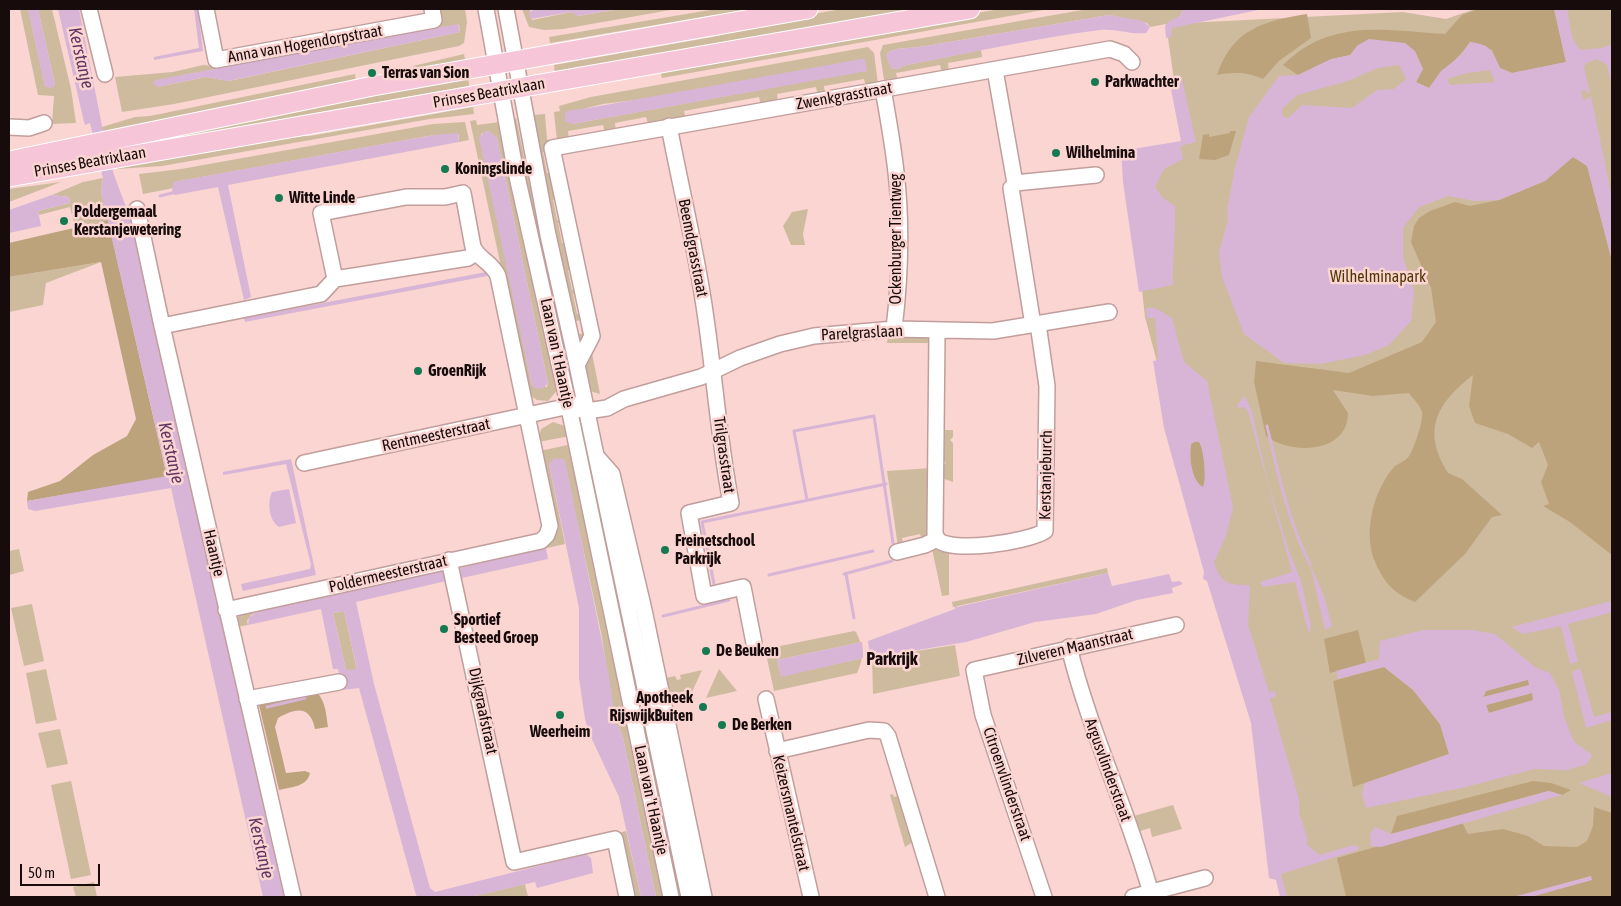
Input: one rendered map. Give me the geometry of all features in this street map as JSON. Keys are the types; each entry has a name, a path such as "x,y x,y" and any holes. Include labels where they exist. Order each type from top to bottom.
{"main road":[{"name":"Prinses Beatrixlaan","path":"9,177 102,151 373,86 496,66 808,9"},
{"name":"Prinses Beatrixlaan","path":"9,161 234,139 970,9"}],"street":[{"path":"89,9 105,74"},
{"name":"Anna van Hogendorpstraat","path":"206,9 216,60 434,20 432,9"},
{"path":"486,9 496,66"},
{"path":"506,9 515,62"},
{"name":"Zwenkgrasstraat","path":"552,148 1110,49 1124,54 1132,62"},
{"name":"Laan van 't Haantje","path":"515,62 548,235 586,406 656,750 689,897"},
{"name":"Laan van 't Haantje","path":"496,66 514,163 569,408 671,897"},
{"path":"995,70 1036,325"},
{"name":"Ockenburger Tientweg","path":"883,89 898,198 898,267 894,329"},
{"path":"9,127 29,128 44,123"},
{"name":"Beemdgrasstraat","path":"669,126 693,242 714,370"},
{"name":"Laan van 't Haantje","path":"552,148 592,336 577,365"},
{"path":"1013,185 1096,175"},
{"path":"335,279 321,213 406,197 445,198 463,193 473,247 476,253 490,262 498,276 526,416"},
{"name":"Haantje","path":"137,209 226,610 293,897"},
{"path":"162,326 321,294 335,279 468,258 476,253"},
{"name":"Parelgraslaan","path":"586,406 607,408 624,399 701,377 780,344 801,338 894,329 938,332 993,331 1109,312"},
{"name":"Kerstanjeburch","path":"937,538 948,546 983,546 1045,531 1047,386 1036,325"},
{"path":"896,552 925,545 937,538 935,533 938,332"},
{"name":"Trilgrasstraat","path":"714,370 720,447 731,503 689,513 704,596 743,587 754,643"},
{"path":"569,408 586,406"},
{"name":"Rentmeesterstraat","path":"304,463 569,408"},
{"name":"Poldermeesterstraat","path":"226,610 541,541 547,535 550,526 526,416"},
{"name":"Laan van 't Haantje","path":"596,457 612,474 640,592 674,762 704,897"},
{"name":"Dijkgraafstraat","path":"449,560 514,862 615,839 628,897"},
{"path":"611,615 628,614 632,610 640,592"},
{"name":"Zilveren Maanstraat","path":"974,670 1069,647 1176,625"},
{"name":"Argusvlinderstraat","path":"1069,647 1080,692 1136,843 1151,895"},
{"name":"Citroenvlinderstraat","path":"974,670 983,714 1044,897"},
{"path":"247,699 339,682"},
{"path":"629,699 645,695"},
{"name":"Keizersmantelstraat","path":"766,699 776,750 811,897"},
{"path":"776,750 877,731 888,736 937,897"},
{"name":"Laan van 't Haantje","path":"656,750 674,762"},
{"path":"1133,897 1151,895 1205,878"}],"green space":[{"path":"20,9 28,9 45,86 55,85 38,9 52,9 71,89 76,123 52,124 54,96 38,95"},
{"path":"439,9 465,9 467,22 464,43 459,46 174,104 122,112 115,77 173,72 203,65 214,66 441,24","holes":["459,25 460,32 229,81 206,77 157,87 183,75"]},
{"path":"522,9 536,9 530,10 532,20 572,12 578,16 620,9 676,9 563,29 544,30 529,27"},
{"path":"716,9 776,9 750,14 714,15 550,43 549,37"},
{"path":"842,9 930,9 555,75 554,65 718,36 761,23"},
{"path":"1000,9 1049,9 662,78 660,70 668,67"},
{"name":"Wilhelminapark","path":"1088,9 1183,9 1180,16 1167,24 1403,12 1446,19 1475,9 1612,9 1612,897 1283,897 1254,701 1215,579 1145,317 1131,190 1183,143 1166,24 1150,27 1147,23 1109,15 920,47 896,49 887,53 891,68 897,69 906,65 981,50 982,57 948,63 949,73 942,74 940,65 896,73 898,82 885,82 884,80 880,53 883,45"},
{"path":"868,47 874,53 878,84 866,87 864,79 824,86 825,95 818,96 816,87 777,94 778,103 761,106 759,97 684,111 686,120 649,127 646,117 615,123 616,132 605,133 603,125 568,131 569,140 557,141 554,112 560,111 559,106 591,97","holes":["854,73 572,124 583,109 603,104"]},
{"path":"464,54 466,64 414,70 413,66"},
{"path":"355,74 356,81 104,136 102,127 135,117 150,116"},
{"path":"468,75 469,86 309,114 274,126 9,168"},
{"path":"473,107 474,114 430,119 162,166 117,169 115,164 276,137 310,136"},
{"path":"545,114 548,151 543,152 547,173 553,172 558,198 553,200 557,220 562,219 563,222 558,223 562,243 567,243 573,269 568,270 572,290 577,290 577,293 573,294 577,314 582,313 583,320 575,321 578,334 582,334 581,323 584,323 586,333 580,353 560,269 556,228 534,123 533,115"},
{"path":"516,118 539,229 551,267 575,394 549,282 534,236 511,119"},
{"path":"476,120 477,125 500,122 559,388 548,401 537,400 528,394 470,121","holes":["488,131 497,138 548,383 547,387 532,386 481,134"]},
{"path":"465,122 469,140 459,142 459,135 434,135 174,182 174,188 143,194 139,174 181,169 433,124"},
{"path":"103,178 101,192 108,220 75,227 70,207 39,215 38,211 70,203 69,197 52,195 83,182"},
{"path":"61,182 9,202 9,189"},
{"path":"808,209 803,234 805,245 791,245 783,226 792,212"},
{"path":"101,262 46,283 43,305 9,312 9,277"},
{"path":"888,336 926,336 931,343 887,343"},
{"path":"591,348 600,394 590,391 582,372"},
{"path":"579,420 608,554 617,577 620,611"},
{"path":"553,422 565,426 570,436 538,442 541,429"},
{"path":"943,430 953,430 953,437 950,440 953,443 953,482 942,478 943,465 946,463 943,459"},
{"path":"572,444 667,897 656,897 623,738 619,727 616,725 601,632 564,460 549,464 565,544 257,612 251,615 247,621 248,625 237,627 237,618 245,611 553,541 556,533 540,451"},
{"path":"931,468 929,536 922,540 920,534 902,538 903,546 898,547 887,471"},
{"path":"937,547 949,551 949,595 942,596 932,549"},
{"path":"19,549 24,571 9,575 9,551"},
{"path":"1107,568 1108,573 953,607 952,602"},
{"path":"32,604 44,661 24,666 11,608"},
{"path":"344,611 357,670 346,670 333,613"},
{"path":"854,631 860,642 777,660 781,676 862,658 857,673 774,691 765,649"},
{"path":"955,645 960,676 873,694 872,658"},
{"path":"46,669 57,720 36,724 26,673"},
{"path":"719,669 737,691 706,698"},
{"path":"702,670 692,692 695,700 672,705 666,678 675,676 677,680 681,679 680,675"},
{"path":"643,701 684,897 679,897 634,703"},
{"path":"60,729 68,764 47,768 38,733"},
{"path":"71,781 91,875 71,879 51,785"},
{"path":"893,794 894,797 900,795 914,841 905,847 890,795"},
{"path":"1173,805 1182,829 1152,837 1150,828 1137,832 1130,817"},
{"path":"626,831 641,897 632,897 618,833"},
{"path":"94,882 97,897 76,897 73,887"},
{"path":"525,884 528,897 470,897"}],"shaded area":[{"path":"1479,9 1554,9 1566,62 1512,73 1500,68 1492,50 1470,42 1429,88 1416,82 1423,69 1358,45 1350,55 1332,59 1298,75 1283,65 1301,50 1339,33 1379,30 1445,34 1462,15"},
{"path":"1307,14 1311,38 1279,61 1263,79 1240,73 1217,75 1223,59 1241,37 1264,24"},
{"path":"1230,131 1236,131 1229,155 1215,160 1199,159 1203,135 1209,134 1209,137 1230,133"},
{"path":"1573,157 1587,165 1612,261 1612,555 1570,522 1543,506 1549,504 1541,482 1548,465 1539,442 1532,448 1508,434 1475,423 1469,406 1473,375 1460,385 1442,407 1437,418 1435,443 1448,473 1462,479 1502,515 1492,517 1465,554 1415,602 1396,592 1383,577 1372,552 1370,527 1375,501 1380,488 1394,467 1408,458 1411,452 1422,421 1420,407 1409,393 1373,396 1333,390 1348,413 1345,427 1339,437 1316,447 1302,448 1289,446 1276,442 1266,436 1254,382 1256,361 1349,373 1422,342 1436,322 1431,288 1411,242 1414,226 1419,218 1430,211 1455,202 1470,206 1499,200 1545,181"},
{"path":"108,220 167,477 27,501 28,492 60,481 93,455 127,436 136,419 101,262 9,277 9,243"},
{"path":"1192,442 1199,442 1204,457 1203,487 1199,484 1193,473 1190,453"},
{"path":"1358,630 1366,663 1330,673 1324,639"},
{"path":"1384,667 1413,690 1440,724 1449,754 1353,787 1333,681"},
{"path":"1528,679 1530,685 1483,698 1486,691"},
{"path":"317,692 324,704 328,727 315,729 310,716 306,712 301,711 291,712 278,718 275,727 286,773 305,771 310,773 302,784 279,790 259,705"},
{"path":"1532,693 1534,700 1489,713 1486,705"},
{"path":"1533,781 1551,783 1571,790 1562,795 1548,791 1391,834 1397,816"},
{"path":"1594,807 1612,813 1612,897 1346,897 1337,858 1462,822 1468,834 1503,829 1528,836 1544,846 1577,847 1587,841 1593,826"}],"water":[{"path":"28,9 38,9 55,85 51,88 45,87"},
{"name":"Kerstanje","path":"58,9 79,9 103,131 114,175 132,223 142,265 285,897 263,897 171,488 35,511 28,509 27,501 167,476 101,192 103,178 90,123 85,125 84,122"},
{"path":"194,9 198,9 203,51 154,60 154,57 199,48"},
{"path":"536,9 620,9 577,16 572,12 530,19 529,12"},
{"path":"1183,9 1263,9 1172,28 1171,37 1166,38 1165,26 1169,21 1180,16"},
{"path":"1554,9 1567,9 1573,37 1581,50 1602,48 1612,44 1612,88 1607,65 1597,59 1586,63 1584,68 1590,92 1587,93 1586,90 1581,91 1584,101 1591,96 1612,198 1612,261 1587,166 1573,157 1545,181 1499,200 1475,201 1448,196 1419,207 1403,228 1403,257 1414,292 1411,321 1389,345 1365,355 1320,364 1284,363 1244,334 1222,277 1219,252 1228,220 1227,210 1235,168 1249,117 1279,76 1298,75 1331,59 1350,55 1358,45 1369,39 1405,43 1415,51 1423,69 1416,82 1429,88 1441,71 1460,56 1470,42 1490,49 1500,68 1512,73 1566,62","holes":["1399,65 1406,79 1394,89 1377,90 1352,108 1302,105 1288,118 1282,116 1282,109 1297,95 1348,81 1377,68","1490,70 1495,82 1450,85 1447,79 1467,73"]},
{"path":"1109,15 1143,21 1150,27 1146,33 1106,30 1051,37 906,65 897,69 891,68 886,57 887,53 896,49 920,47"},
{"path":"458,24 460,32 228,81 206,77 157,87 153,83 155,80"},
{"path":"865,59 867,71 572,124 565,121 565,113 570,110"},
{"path":"1178,75 1182,80 1196,142 1180,146 1183,159 1164,169 1155,187 1163,198 1175,206 1173,285 1139,292 1123,182 1121,151 1181,141 1169,79"},
{"path":"489,131 497,138 548,383 544,388 537,389 532,386 479,138 484,132"},
{"path":"458,133 459,142 228,185 251,297 244,300 218,187 175,195 172,193 173,182 434,135"},
{"path":"52,195 69,197 70,203 38,211 41,226 9,233 9,210"},
{"path":"486,272 487,276 245,322 244,318"},
{"path":"1146,308 1155,308 1172,318 1184,362 1207,381 1233,508 1226,536 1214,562 1222,579 1230,583 1249,585 1250,588 1248,625 1269,692 1275,691 1276,696 1270,699 1299,799 1299,813 1307,837 1307,845 1319,855 1354,845 1359,847 1358,850 1281,874 1287,897 1280,897 1276,880 1269,878 1251,723 1207,581 1203,579 1204,572 1164,428 1153,361 1158,360 1155,318 1147,318","holes":["1196,441 1199,442 1204,464 1205,478 1203,487 1193,474 1190,455 1191,444"]},
{"path":"1245,396 1252,412 1268,483 1289,551 1301,581 1311,626 1309,634 1295,582 1263,587 1260,582 1292,572 1248,411 1244,407 1238,408 1237,405"},
{"path":"554,458 564,459 567,470 609,676 616,725 619,727 623,738 656,897 641,897 619,797 590,735 585,719 579,678 579,608 549,464"},
{"path":"291,459 316,575 243,591 241,584 310,569 311,565 286,464 223,475 223,472"},
{"path":"289,489 296,523 279,527 271,516 270,496 272,492"},
{"path":"546,548 548,559 462,578 460,568"},
{"path":"1310,564 1324,596 1332,626 1325,630"},
{"path":"444,571 446,581 356,602 374,684 430,888 435,892 586,854 591,858 593,873 537,888 535,882 470,897 418,897 359,688 343,690 338,669 333,669 321,609 248,625 249,617 257,612","holes":["344,611 357,669 346,670 333,613"]},
{"path":"1108,573 1112,586 1169,574 1172,582 1180,581 1183,584 1172,588 1173,593 1137,600 1096,614 1035,622 966,642 870,658 868,641 955,609 955,605 957,607"},
{"path":"1612,601 1612,612 1568,624 1578,661 1570,664 1561,626 1523,634 1511,627"},
{"path":"1423,630 1472,630 1495,634 1536,668 1550,673 1559,690 1564,717 1574,742 1592,755 1587,764 1567,770 1534,769 1466,787 1366,808 1362,794 1365,783 1449,754 1440,724 1413,690 1384,667 1338,679 1336,671 1379,659 1380,641","holes":["1528,680 1529,685 1483,697 1486,691","1532,693 1533,700 1489,713 1486,705"]},
{"path":"862,642 863,658 781,677 777,660"},
{"path":"1580,668 1594,717 1612,712 1612,720 1586,728 1572,672"},
{"path":"1612,773 1612,797 1579,783"},
{"path":"1549,791 1562,795 1381,847 1371,846 1370,834 1375,827 1391,834"},
{"path":"1591,876 1592,880 1531,897 1513,897"}],"waterway":[{"path":"160,196 176,192"},
{"path":"807,500 794,431 874,416 893,543"},
{"path":"1267,426 1290,514 1310,564"},
{"path":"714,584 702,522 886,484"},
{"path":"769,575 873,551"},
{"path":"844,574 892,561"},
{"path":"846,574 854,618"},
{"path":"663,616 729,600"},
{"path":"267,707 305,698"}],"place":[{"name":"Terras van Sion","path":"372,73"},
{"name":"Parkwachter","path":"1095,82"},
{"name":"Wilhelmina","path":"1056,153"},
{"name":"Koningslinde","path":"445,169"},
{"name":"Witte Linde","path":"279,198"},
{"name":"Poldergemaal Kerstanjewetering","path":"64,221"},
{"name":"GroenRijk","path":"418,371"},
{"name":"Freinetschool Parkrijk","path":"665,550"},
{"name":"Sportief Besteed Groep","path":"444,629"},
{"name":"De Beuken","path":"706,651"},
{"name":"Apotheek RijswijkBuiten","path":"703,707"},
{"name":"Weerheim","path":"560,715"},
{"name":"De Berken","path":"722,725"}],"district":[{"name":"Parkrijk","path":"892,659"}]}
